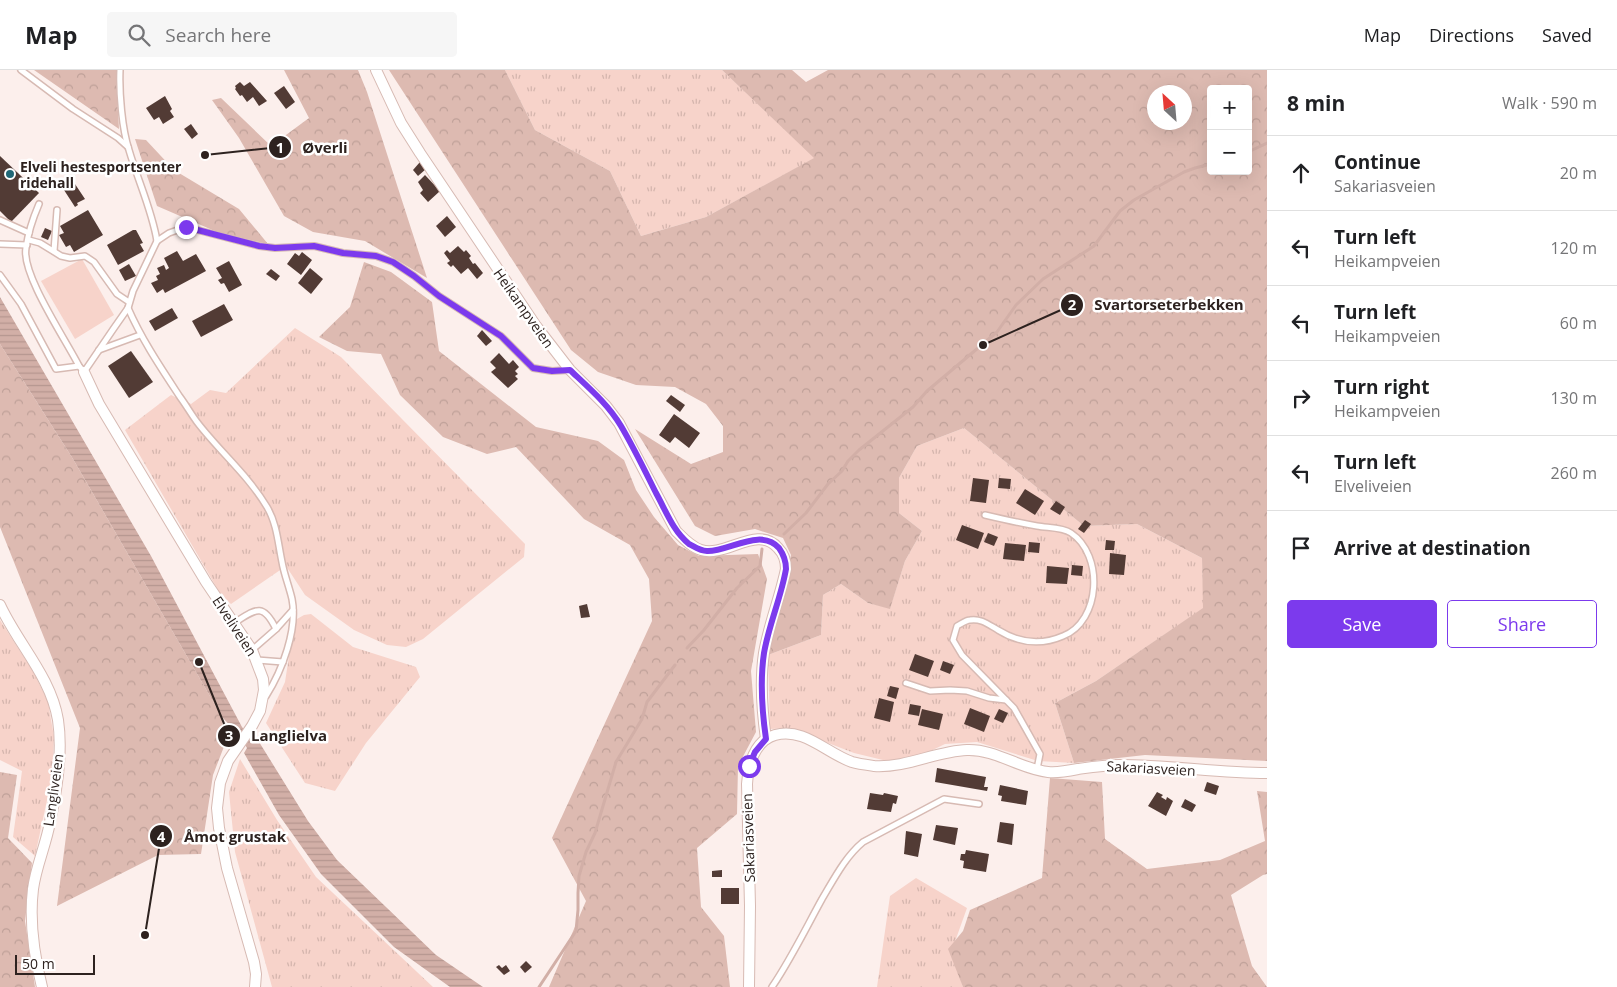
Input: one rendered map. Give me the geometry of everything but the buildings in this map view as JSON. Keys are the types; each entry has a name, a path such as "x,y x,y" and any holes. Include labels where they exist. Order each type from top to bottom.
{"street":[{"name":"Heikampveien","path":"376,70 401,123 536,326 570,370 606,406 619,424 672,524 689,543 700,550 714,551 759,540 776,546 783,555 786,569 762,668 763,717 766,739"},
{"name":"Elveliveien","path":"82,369 99,404 206,582 252,650 263,679 263,700 260,711 228,761 219,789 217,808 228,873 254,962 256,974 255,987"},
{"name":"Langliveien","path":"0,605 7,621 39,670 49,690 58,720 59,769 50,822 37,871 32,901 34,952 42,987"},
{"name":"Sakariasveien","path":"749,987 750,906 747,774 752,758 766,739 783,734 794,734 806,737 852,762 874,766 910,763 966,750 984,752 1048,772 1098,766 1134,765 1240,773 1267,773"}],"lane":[{"path":"21,70 73,109 118,138 128,148"},
{"path":"120,70 128,148 154,223 158,242"},
{"path":"39,204 25,250 29,272 37,290 82,369"},
{"path":"54,251 57,210"},
{"path":"0,220 29,233"},
{"path":"0,275 21,304 56,369 82,369 99,351 129,305 158,242 169,233 186,227 275,248 308,246 343,253 376,256 393,262 439,296 501,336 533,368 552,371 570,370"},
{"path":"0,244 40,242 60,256 70,258 85,256 94,262 117,294 129,305 140,335 197,422 242,472 268,509 276,529 293,610 292,628 283,662 274,684 263,700"},
{"path":"99,351 140,335"},
{"path":"985,515 1070,533 1083,546 1092,562 1094,582 1092,600 1083,621 1065,636 1046,642 1025,642 1000,632 984,621 969,619 957,626 953,640 962,655 1014,708 1040,754 1037,769"},
{"path":"252,650 276,629 293,610"},
{"path":"234,623 255,611 264,611 270,616 276,629"},
{"path":"257,660 283,662"},
{"path":"906,683 930,691 967,691 990,698 1006,700"},
{"path":"772,987 836,876 858,846 944,799 979,804"}],"green space":[{"path":"34,70 117,70 119,129"},
{"path":"284,70 358,70 367,92 427,278 365,241 313,232 284,216 239,138 212,100 221,98 271,146 309,118"},
{"path":"389,70 505,70 535,130 610,171 641,236 706,217 814,158 722,70 792,70 806,82 828,70 1267,70 1267,761 1145,755 1074,763 1055,703 1096,681 1203,608 1202,558 1137,524 1084,526 964,428 917,446 899,478 899,513 922,531 905,561 890,609 868,603 841,584 823,595 821,635 768,655 791,555 783,538 755,529 715,536 695,526 635,429 691,464 723,452 723,426 706,404 675,387 636,385 598,372 571,350"},
{"path":"505,70 722,70 815,158 706,217 641,236 610,171 535,130"},
{"path":"135,139 146,140 174,170 239,209 268,244 217,232 157,206"},
{"path":"82,259 114,315 75,339 41,281"},
{"path":"364,262 391,272 432,302 439,351 536,427 598,441 624,460 636,490 654,517 678,545 699,556 758,554 767,579 751,671 756,732 738,766 737,814 697,848 701,907 724,936 730,987 549,987 586,901 552,838 652,621 649,579 630,545 584,519 516,447 487,454 443,437 400,395 381,354 347,351 319,337 350,307"},
{"path":"295,328 341,357 525,544 524,557 423,639 406,647 387,645 354,630 305,595 286,566 231,604 221,595 125,430 171,395 191,404 210,390 226,393"},
{"path":"0,344 73,459 222,717 225,744 213,775 201,854 158,855 57,906 80,728 0,527"},
{"path":"964,428 1084,526 1137,524 1202,558 1204,608 1096,681 1055,703 1074,763 1038,761 977,742 945,744 918,757 887,761 854,753 789,728 770,729 768,655 821,635 823,595 841,584 868,603 890,608 905,561 922,531 899,513 899,478 917,446"},
{"path":"311,614 353,647 416,667 420,677 366,743 335,791 305,783 266,723 285,682 293,630 297,619"},
{"path":"0,620 34,673 48,702 54,737 52,777 35,856 13,837 22,771 0,760"},
{"path":"240,759 277,820 316,877 433,987 272,987 235,852 229,792"},
{"path":"0,772 17,775 8,838 32,863 25,921 35,987 0,987"},
{"path":"1050,778 1102,782 1105,839 1147,869 1220,860 1265,841 1257,791 1267,792 1267,874 1231,895 1252,966 1267,987 963,987 948,949 963,931 970,910 1042,878"},
{"path":"916,878 967,908 952,950 963,987 877,987 890,896"}],"shaded area":[{"path":"0,297 151,556 242,727 251,738 256,737 308,821 337,860 436,955 483,987 450,987 394,947 321,874 279,815 244,753 247,748 239,735 222,717 73,459 0,344"}],"waterway":[{"path":"1252,150 1267,143"},
{"path":"784,534 806,513 828,484 842,471 848,461 859,450 913,407 927,391 997,332 1016,305 1043,279 1094,246 1120,211 1134,200 1184,172 1207,165"},
{"path":"687,648 704,630 737,588 760,566 762,549"},
{"path":"539,987 576,931 579,876 586,852 595,833 616,762 642,719 647,702 675,665"}],"place":[{"name":"Øverli","path":"205,155"},
{"name":"Elveli hestesportsenter ridehall","path":"10,174"},
{"name":"Svartorseterbekken","path":"983,345"},
{"name":"Langlielva","path":"199,662"},
{"name":"Åmot grustak","path":"145,935"}],"route":[{"path":"186,227 259,246 275,248 314,246 343,253 376,256 393,262 439,296 501,336 533,368 552,371 570,370 582,381 606,406 619,424 676,531 689,543 700,550 706,551 714,551 752,540 766,541 776,546 781,551 785,560 786,569 769,632 762,668 766,739 755,752 749,766"}]}
